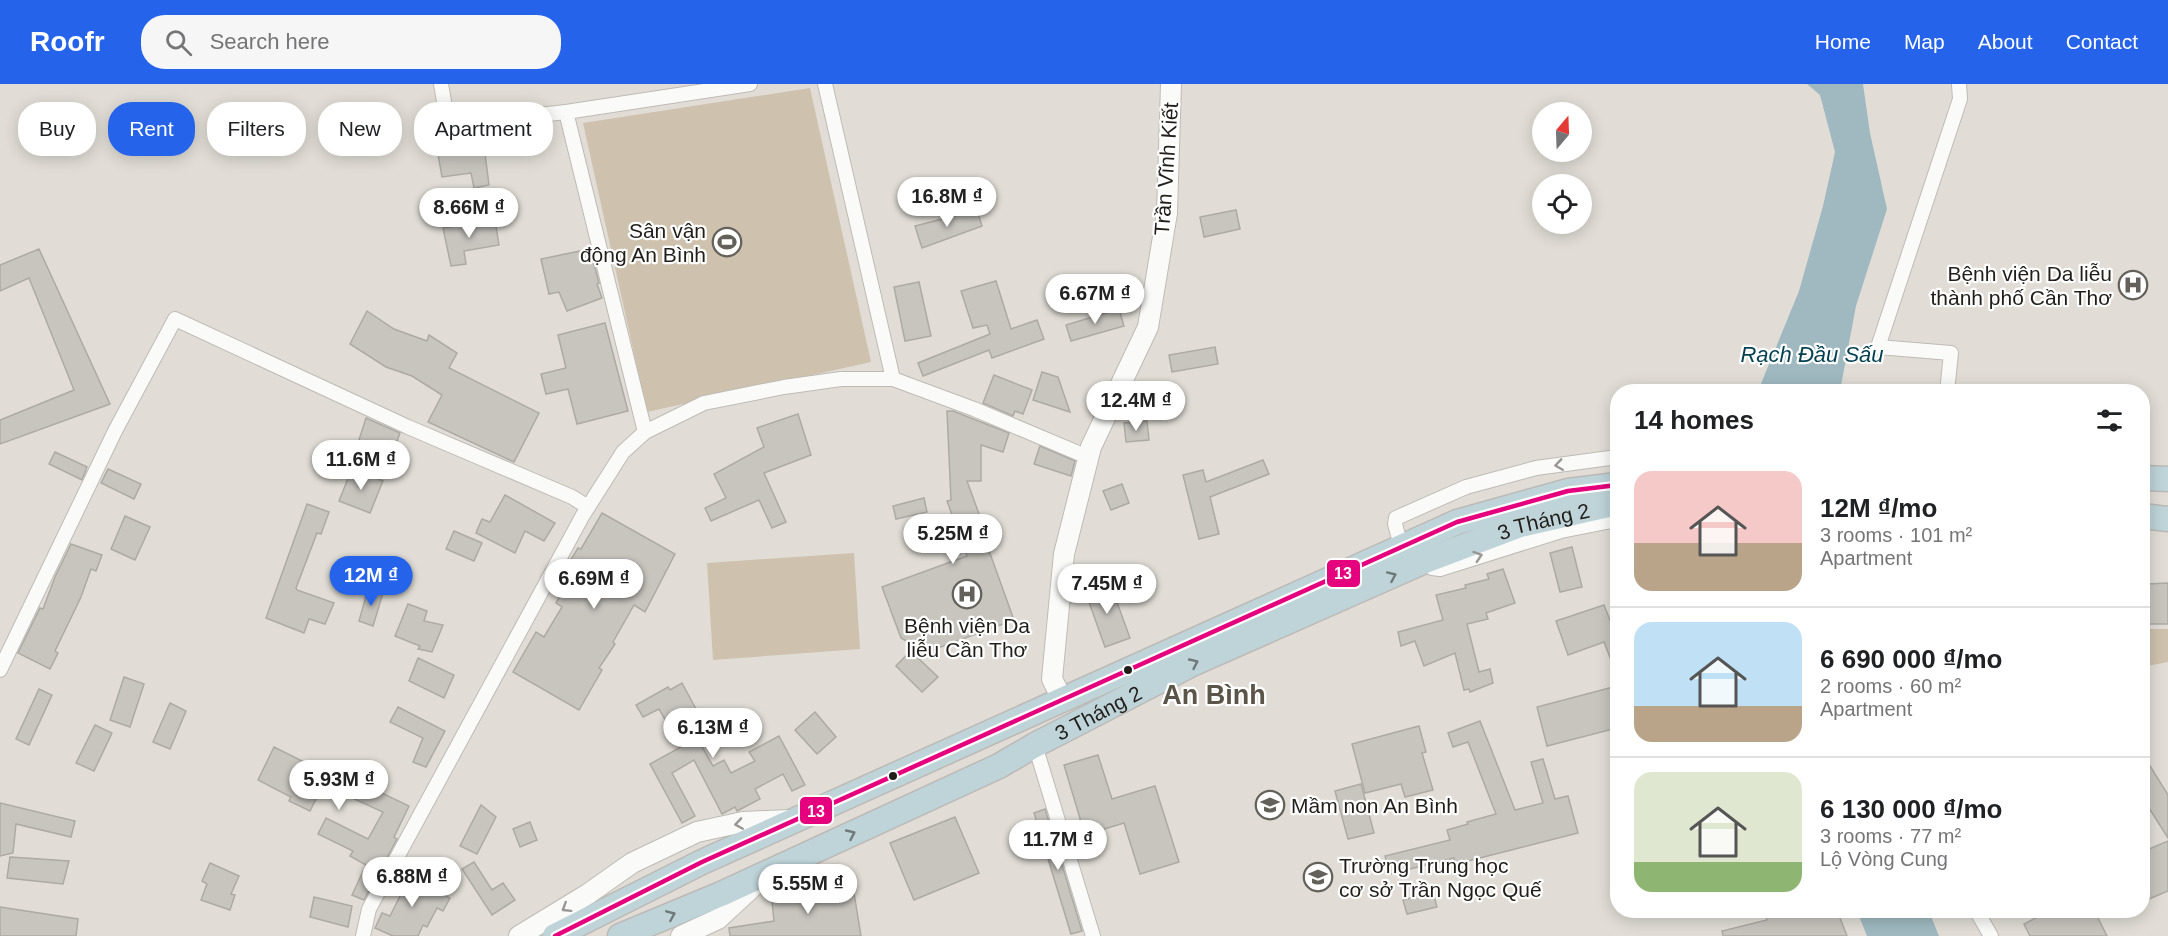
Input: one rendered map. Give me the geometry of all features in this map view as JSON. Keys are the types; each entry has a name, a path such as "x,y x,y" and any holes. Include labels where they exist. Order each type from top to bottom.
{"highway":[{"path":"2150,478 2168,479"},
{"name":"3 Tháng 2","path":"620,936 721,894 999,766 1190,665 1425,561 1568,491 1610,486"},
{"name":"3 Tháng 2","path":"555,936 702,862 1457,522 1610,504"}],"street":[{"path":"441,84 448,125 566,112 750,84"},
{"path":"825,84 893,379"},
{"name":"Trần Vĩnh Kiết","path":"1063,701 1052,680 1064,554 1091,447 1148,327 1167,213 1171,84"},
{"path":"1948,384 1951,353 1878,347 1960,99 1959,84"},
{"path":"566,112 645,432"},
{"path":"0,670 115,431 175,319 408,427 572,497 588,507"},
{"path":"363,936 369,909 588,507 623,452 645,432 704,403 795,385 841,379 893,379 974,409 1090,458"},
{"path":"1401,546 1395,525 1396,518 1466,487 1536,468 1610,458"},
{"path":"1425,561 1432,568 1440,568 1561,531 1610,521"},
{"path":"1035,745 1093,936"},
{"path":"519,936 588,894 632,863 698,832 742,822 797,820"},
{"path":"681,936 718,919 770,872"},
{"path":"1981,918 1991,936"}],"shaded area":[{"name":"Sân vận động An Bình","path":"810,88 871,362 647,412 583,123"},
{"path":"854,553 860,649 713,660 707,563"},
{"path":"2150,629 2168,629 2168,662 2150,665"}],"water":[{"name":"Rạch Đầu Sấu","path":"1807,84 1863,84 1870,133 1887,209 1856,306 1841,384 1761,384 1799,291 1823,206 1835,152 1820,95"},
{"path":"1860,918 1932,918 1939,936 1867,936"}],"building":[{"path":"438,156 485,156 489,185 474,188 471,173 442,177"},
{"path":"977,210 982,226 922,248 915,226"},
{"path":"1236,210 1240,229 1204,237 1200,217"},
{"path":"495,220 499,245 464,251 466,264 451,266 443,228"},
{"path":"39,249 110,404 0,444 0,420 74,390 29,278 0,291 0,265"},
{"path":"590,249 602,298 567,311 559,292 549,294 541,259"},
{"path":"996,281 1011,329 1037,320 1044,339 992,358 989,350 923,376 918,363 990,334 987,325 973,328 961,291"},
{"path":"919,282 931,336 905,341 894,287"},
{"path":"1119,309 1124,326 1071,341 1066,325"},
{"path":"367,311 394,329 427,341 429,335 457,353 449,368 539,413 514,462 428,422 442,395 412,376 386,367 350,344"},
{"path":"605,323 628,411 577,424 568,389 546,394 541,374 566,368 558,335"},
{"path":"1215,347 1218,364 1172,372 1169,355"},
{"path":"1042,372 1058,377 1070,412 1033,400"},
{"path":"994,375 1032,390 1023,414 1015,411 1013,416 983,403"},
{"name":"Bệnh viện Da liễu Cần Thơ","path":"947,411 953,411 1009,433 1003,452 981,445 981,481 967,481 986,533 983,534 1014,620 916,656 938,677 922,692 896,666 915,646 901,638 882,587 967,556 947,501 951,500"},
{"path":"798,414 811,455 764,473 786,522 772,528 759,500 711,521 705,508 726,498 714,474 764,447 757,428"},
{"path":"366,418 400,433 391,458 357,446"},
{"path":"1147,421 1149,440 1126,442 1124,423"},
{"path":"1040,446 1075,461 1071,476 1034,464"},
{"path":"55,452 87,467 82,480 49,464"},
{"path":"1263,460 1269,474 1210,497 1219,534 1199,539 1183,475 1203,470 1206,482"},
{"path":"352,468 383,481 370,513 339,501"},
{"path":"108,469 141,484 134,499 101,483"},
{"path":"1122,484 1129,503 1111,510 1103,491"},
{"path":"505,495 555,523 544,541 525,531 515,553 476,533 482,519 490,522"},
{"path":"924,498 927,512 896,519 893,506"},
{"path":"307,504 329,512 321,534 317,533 296,588 334,603 325,624 309,619 304,633 266,618"},
{"path":"602,513 675,554 645,612 634,605 613,642 615,644 599,668 602,670 579,710 513,672 536,632 544,637 562,607 556,603 577,565 570,561 578,548 581,549"},
{"path":"125,516 150,527 135,560 111,549"},
{"path":"454,531 482,543 474,561 446,549"},
{"path":"71,544 102,555 96,571 91,569 81,597 55,651 58,653 50,669 18,653 40,608 43,609"},
{"path":"1572,547 1582,587 1560,592 1550,553"},
{"path":"1503,569 1515,603 1486,613 1488,619 1467,624 1479,672 1490,669 1493,683 1470,692 1469,689 1464,690 1455,653 1424,666 1415,641 1401,646 1398,632 1443,620 1436,595 1466,588 1465,585 1489,579 1487,574"},
{"path":"1110,583 1130,638 1105,647 1085,591"},
{"path":"2168,583 2168,624 2150,624 2150,584"},
{"path":"368,589 383,593 373,626 359,621"},
{"path":"408,604 427,611 424,621 443,625 432,652 418,649 420,646 395,636"},
{"path":"1604,605 1610,620 1610,658 1604,642 1568,655 1556,621"},
{"path":"418,658 454,675 444,698 409,681"},
{"path":"124,677 144,684 130,727 110,720"},
{"path":"682,683 703,722 692,729 713,766 724,760 731,773 755,761 749,752 779,736 805,785 792,791 783,774 755,789 760,799 737,811 735,807 722,814 694,760 672,773 695,816 682,823 650,764 681,747 659,709 643,717 636,705 668,687 670,690"},
{"path":"1610,688 1610,730 1547,746 1537,707"},
{"path":"39,689 52,695 29,745 16,739"},
{"path":"170,703 186,711 170,749 153,742"},
{"path":"398,707 445,731 426,767 413,762 423,738 390,722"},
{"path":"815,712 836,737 817,754 795,730"},
{"path":"1480,721 1515,810 1543,803 1531,762 1543,759 1555,799 1568,796 1578,833 1456,864 1454,858 1390,874 1385,856 1450,840 1447,830 1496,814 1468,742 1453,747 1448,733"},
{"path":"95,725 112,733 94,771 76,763"},
{"path":"1419,726 1426,752 1422,753 1433,790 1405,797 1401,784 1365,793 1352,744"},
{"path":"274,747 330,775 359,782 409,806 394,837 397,839 364,900 352,895 366,865 350,856 353,851 318,834 326,818 368,839 383,812 350,797 321,789 310,811 289,801 291,797 258,780"},
{"path":"1098,755 1112,799 1155,786 1179,862 1140,874 1124,823 1085,835 1064,765"},
{"path":"2150,766 2168,795 2168,838 2150,810"},
{"path":"1361,784 1374,833 1348,839 1335,791"},
{"path":"0,803 75,821 71,837 16,824 13,853 0,856"},
{"path":"481,805 496,817 477,854 460,846"},
{"path":"1045,809 1082,931 1071,934 1034,813"},
{"path":"955,817 979,873 914,900 890,843"},
{"path":"530,822 537,840 520,847 513,829"},
{"path":"2168,841 2168,891 2150,899 2150,849"},
{"path":"10,857 69,861 63,884 7,878"},
{"path":"474,862 492,890 503,883 515,900 492,915 462,869"},
{"path":"210,863 239,876 231,894 235,895 230,910 201,900 207,884 202,881"},
{"path":"399,872 450,898 443,911 437,908 427,927 423,925 418,936 393,936 375,928 382,913 390,916 403,890 392,885"},
{"path":"841,885 842,895 854,893 861,936 730,936 729,928 774,921 771,892"},
{"path":"1433,892 1437,907 1407,914 1403,900"},
{"path":"314,897 352,906 348,927 310,917"},
{"path":"0,907 78,919 76,936 0,936"},
{"path":"1766,918 1840,918 1847,936 1723,936 1722,931 1767,920"},
{"path":"2036,918 2098,918 2107,936 2030,936 2024,924"}],"transit line":[{"name":"13","path":"555,936 702,862 1457,522 1568,491 1610,486"}],"place":[{"name":"Sân vận động An Bình","path":"727,242"},
{"name":"Bệnh viện Da liễu thành phố Cần Thơ","path":"2133,285"},
{"name":"Bệnh viện Da liễu Cần Thơ","path":"967,594"},
{"name":"Mầm non An Bình","path":"1270,805"},
{"name":"Trường Trung học cơ sở Trần Ngọc Quế","path":"1318,877"}],"district":[{"name":"An Bình","path":"1214,695"}]}
